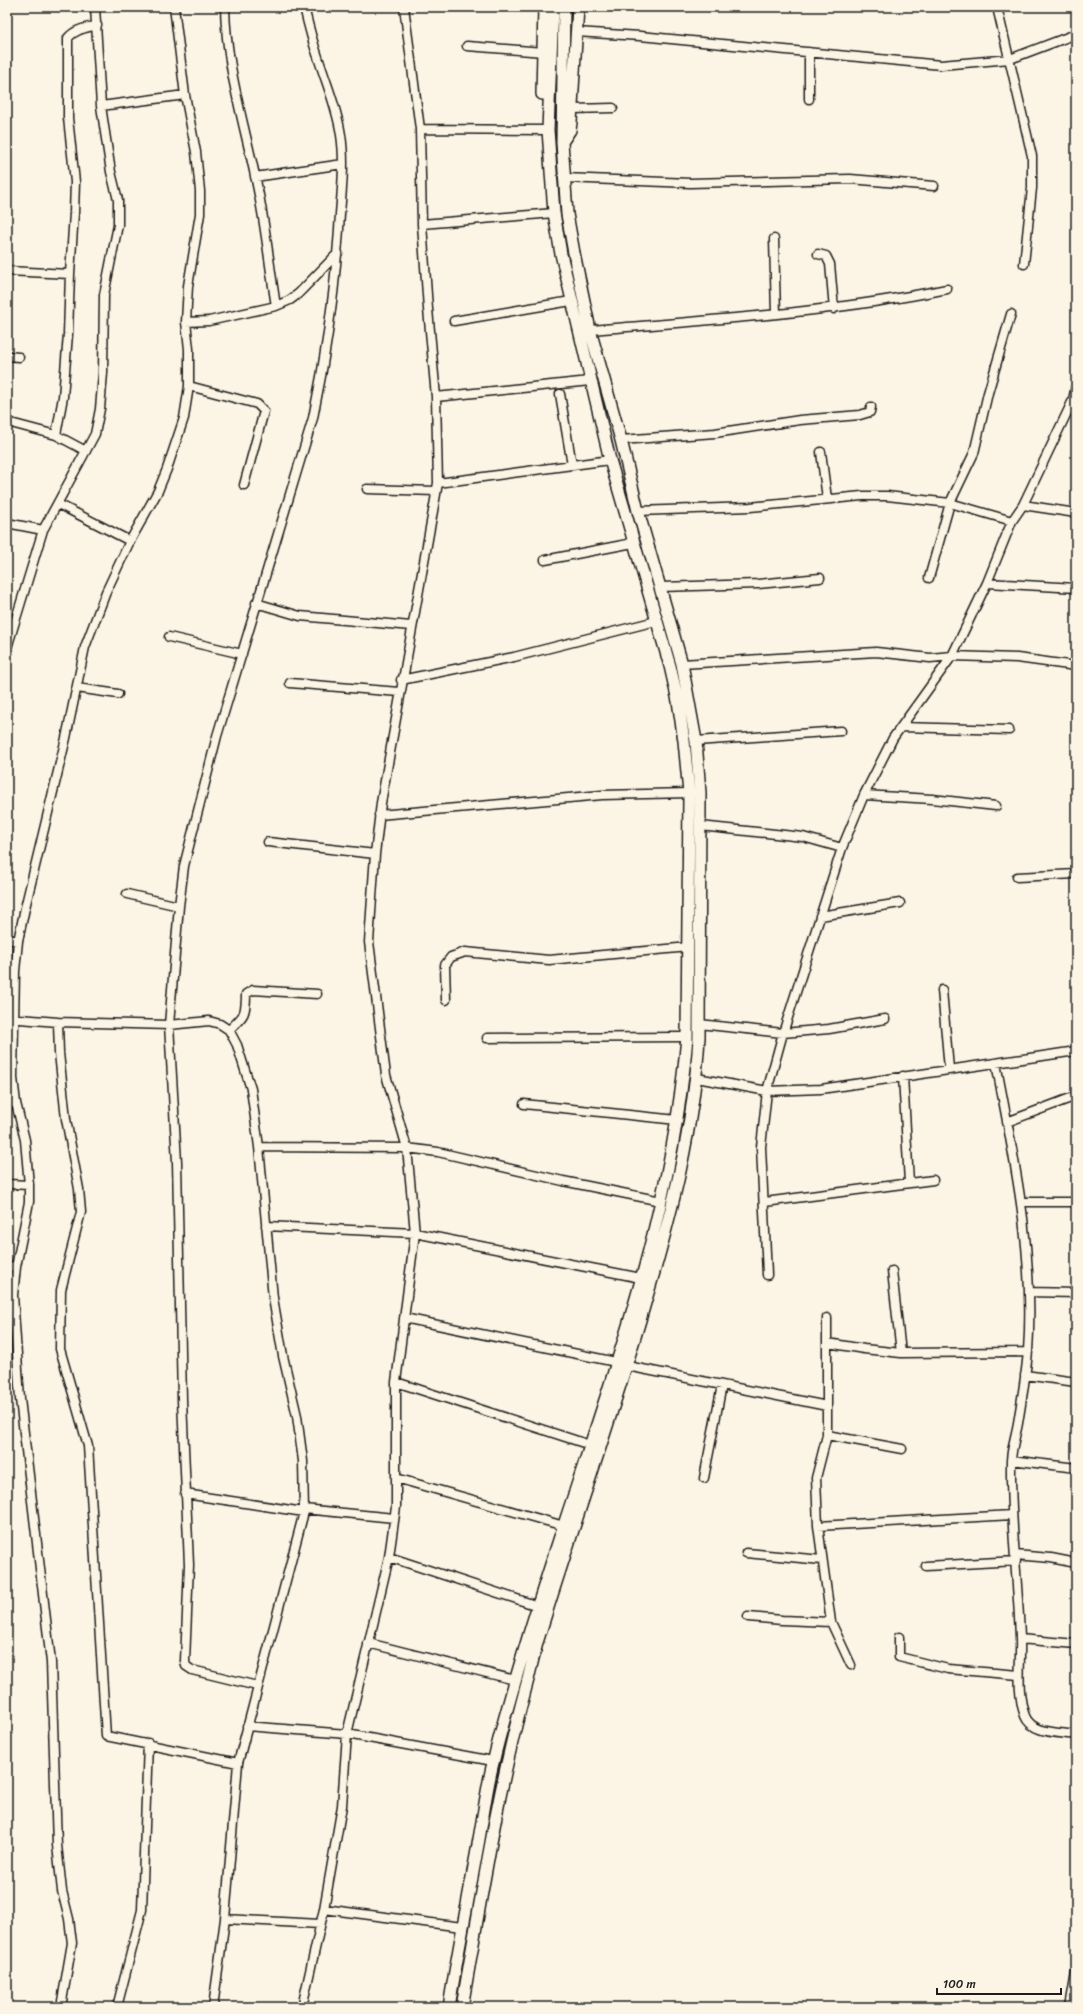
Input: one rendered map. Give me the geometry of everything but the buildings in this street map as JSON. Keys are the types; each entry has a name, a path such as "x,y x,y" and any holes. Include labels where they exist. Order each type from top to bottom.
{"main road":[{"path":"544,7 541,108 548,126"},
{"path":"449,2007 462,1927 493,1761 538,1606 590,1445 641,1278 661,1201 677,1120 684,1074 687,1036 689,947 689,793 678,701 670,666 610,460 571,302 554,212 548,126 552,7"},
{"path":"462,2007 494,1824 520,1707 539,1635 627,1366 673,1201 688,1135 697,1078 699,1024 700,826 696,741 682,664 661,587 638,512 621,440 590,330 567,214 562,142 564,7"},
{"path":"562,142 570,130 578,7"}],"street":[{"path":"7,648 43,530 95,434 100,409 103,373 104,295 118,225 118,200 111,172 101,106 95,7"},
{"path":"61,2007 72,1943 69,1919 62,1892 57,1845 51,1662 16,1367 13,1296 16,1267 29,1202 30,1185 25,1140 16,1103 13,1078 10,1019 18,941 87,641 106,592 130,541 158,491 184,418 189,386 189,350 186,322 188,286 200,214 200,191 196,152 184,95 174,7"},
{"path":"225,7 228,52 254,177 276,306"},
{"path":"257,1686 192,1670 186,1666 190,1565 185,1494 177,1162 169,1025 179,906 184,866 217,736 313,418 319,388 338,252 343,164 342,136 337,110 318,57 304,7"},
{"path":"302,2007 324,1909 342,1806 347,1734 389,1557 394,1518 396,1478 396,1382 415,1233 407,1148 386,1075 369,942 379,816 401,680 437,487 436,397 422,224 420,129 404,7"},
{"path":"997,7 1032,156 1032,188 1024,264"},
{"path":"56,435 63,397 68,342 75,182 68,118 68,38 73,33 81,29 97,26"},
{"path":"576,32 640,36 941,65 1010,59 1076,34"},
{"path":"467,46 543,52"},
{"path":"809,52 809,99"},
{"path":"101,106 184,95"},
{"path":"572,109 613,108"},
{"path":"420,129 548,126"},
{"path":"254,177 343,164"},
{"path":"564,178 690,183 850,179 934,186"},
{"path":"422,224 554,212"},
{"path":"774,238 776,314"},
{"path":"186,322 209,321 276,306 290,300 298,294 338,252"},
{"path":"818,254 826,256 830,264 834,308"},
{"path":"7,271 70,274"},
{"path":"590,330 834,308 900,299 947,289"},
{"path":"454,321 571,302"},
{"path":"929,578 950,502 974,453 988,393 1010,314"},
{"path":"7,356 19,357"},
{"path":"436,397 590,381"},
{"path":"189,386 258,404 264,411 244,485"},
{"path":"767,1275 761,1147 767,1090 782,1033 842,848 864,795 901,726 952,656 987,583 1012,521 1023,505 1074,401 1076,386"},
{"path":"560,394 572,465"},
{"path":"621,440 715,433 800,420 860,415 870,412 870,407"},
{"path":"7,422 56,435 86,451"},
{"path":"821,452 827,499"},
{"path":"367,489 437,487 610,460"},
{"path":"638,512 750,507 827,499 881,496 950,502 1012,521"},
{"path":"58,504 130,541"},
{"path":"1023,505 1076,513"},
{"path":"7,523 43,530"},
{"path":"545,560 633,542"},
{"path":"661,587 758,584 820,578"},
{"path":"987,583 1076,588"},
{"path":"256,603 300,616 411,626"},
{"path":"401,680 514,657 656,621"},
{"path":"169,637 242,654"},
{"path":"682,664 876,652 930,658 952,656 1017,658 1076,666"},
{"path":"290,683 399,692"},
{"path":"77,688 118,694"},
{"path":"901,726 1010,730"},
{"path":"696,741 841,731"},
{"path":"379,816 602,794 689,793"},
{"path":"864,795 932,799 996,806"},
{"path":"700,826 803,837 842,848"},
{"path":"268,842 375,854"},
{"path":"1017,877 1076,874"},
{"path":"127,894 179,906"},
{"path":"820,916 900,903"},
{"path":"7,939 18,941"},
{"path":"446,1000 445,965 451,957 466,952 549,960 689,947"},
{"path":"229,1030 243,1017 246,1011 246,994 248,991 253,990 317,994"},
{"path":"942,990 949,1069"},
{"path":"10,1019 169,1025 209,1021 220,1024 229,1030 237,1045 251,1089 259,1147 273,1298 283,1356 297,1416 303,1461 304,1510 238,1763 225,1919 213,2007"},
{"path":"699,1024 782,1033 829,1029 885,1019"},
{"path":"58,1022 59,1053 66,1119 79,1189 81,1212 61,1290 60,1349 88,1446 106,1736 148,1743 238,1763"},
{"path":"487,1038 687,1036"},
{"path":"697,1078 767,1090 821,1089 1076,1051"},
{"path":"996,1063 1022,1202 1029,1292 1028,1352 1011,1460 1012,1515 1020,1639 1020,1693 1025,1716 1029,1724 1037,1729 1076,1735"},
{"path":"903,1076 909,1183"},
{"path":"1007,1122 1076,1096"},
{"path":"7,1103 16,1103"},
{"path":"524,1104 677,1120"},
{"path":"259,1147 407,1148 438,1152 563,1181 661,1201"},
{"path":"764,1202 933,1180"},
{"path":"7,1184 30,1185"},
{"path":"1022,1202 1076,1202"},
{"path":"266,1226 415,1233 641,1278"},
{"path":"7,1266 16,1267"},
{"path":"892,1271 901,1353"},
{"path":"1029,1292 1076,1293"},
{"path":"404,1318 616,1362"},
{"path":"827,1318 827,1435 816,1478 818,1526 831,1622 851,1665"},
{"path":"828,1343 901,1353 1028,1352"},
{"path":"627,1366 827,1406"},
{"path":"1025,1375 1076,1382"},
{"path":"396,1382 590,1445"},
{"path":"704,1478 722,1385"},
{"path":"827,1435 902,1449"},
{"path":"1011,1460 1076,1468"},
{"path":"396,1478 564,1526"},
{"path":"185,1494 304,1510 394,1518"},
{"path":"818,1526 1012,1515"},
{"path":"746,1553 822,1560"},
{"path":"389,1557 538,1606"},
{"path":"926,1566 1015,1558 1051,1558 1076,1563"},
{"path":"748,1617 831,1622"},
{"path":"900,1636 899,1657 948,1669 1019,1675"},
{"path":"1020,1639 1076,1644"},
{"path":"368,1643 516,1680"},
{"path":"247,1726 347,1734 493,1761"},
{"path":"117,2007 142,1910 148,1743"},
{"path":"324,1909 462,1927"},
{"path":"225,1919 320,1924"},
{"path":"1070,2007 1075,1989 1076,1972"}]}
